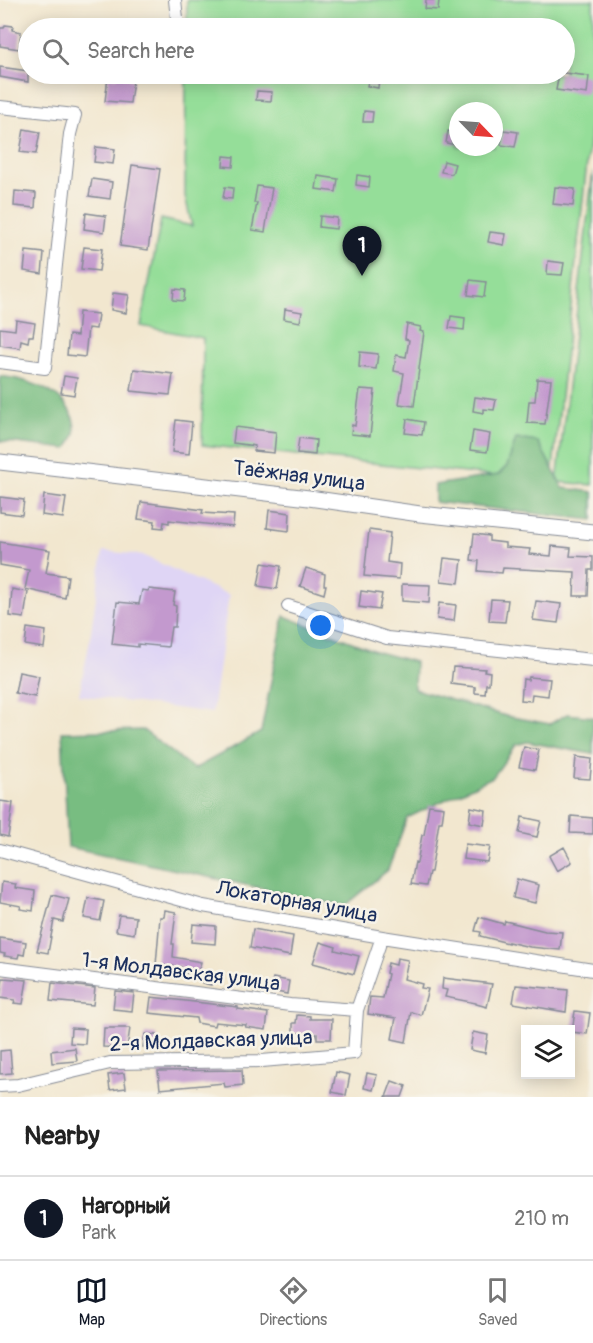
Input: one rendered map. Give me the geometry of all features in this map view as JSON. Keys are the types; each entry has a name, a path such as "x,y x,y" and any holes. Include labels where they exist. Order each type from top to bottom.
{"street":[{"path":"174,0 177,18"},
{"path":"0,107 75,115 70,134 45,368 0,362"},
{"name":"Таёжная улица","path":"0,462 309,498 420,514 593,532"},
{"path":"288,606 387,638 593,660"},
{"name":"Локаторная улица","path":"0,850 203,906 593,970"},
{"path":"357,1010 382,937"},
{"name":"1-я Молдавская улица","path":"0,968 290,1005 357,1010"},
{"name":"2-я Молдавская улица","path":"0,1086 18,1085 110,1062 262,1061 354,1053 357,1010"}],"shaded area":[{"path":"103,551 142,555 229,595 212,713 79,695"}],"green space":[{"path":"187,0 593,0 593,109 550,482 202,445 203,338 141,326 161,219 192,226 185,196 186,84 575,84 575,18 187,18"},
{"path":"593,171 593,485 557,482"},
{"path":"0,376 25,381 50,391 60,399 68,408 75,433 67,449 0,441"},
{"path":"516,439 538,442 563,488 593,492 593,520 435,502 435,485 498,475 507,466"},
{"path":"284,616 378,652 415,662 414,689 506,716 550,724 567,714 593,717 593,754 527,742 516,745 493,777 407,818 388,870 344,906 68,847 62,732 143,730 194,769 261,732"}],"building":[{"path":"426,0 439,0 438,10 425,9"},
{"path":"5,25 13,26 12,30 18,31 18,49 0,46 0,28 4,28"},
{"path":"0,67 18,70 18,80 0,77"},
{"path":"575,74 589,76 587,94 556,90 557,84 575,84"},
{"path":"107,84 132,84 130,103 105,101"},
{"path":"367,84 378,84 378,88 367,86"},
{"path":"257,91 272,92 271,101 256,100"},
{"path":"364,111 373,112 372,122 363,122"},
{"path":"24,129 40,132 36,154 20,152"},
{"path":"503,130 518,132 515,147 503,145"},
{"path":"448,131 449,131 449,144 446,143"},
{"path":"96,147 115,149 113,164 94,162"},
{"path":"224,156 234,157 233,167 223,166"},
{"path":"444,161 455,164 452,174 441,172"},
{"path":"132,165 160,169 148,250 120,246"},
{"path":"357,175 370,177 369,187 356,185"},
{"path":"318,176 338,179 336,192 316,189"},
{"path":"92,179 112,182 110,199 89,196"},
{"path":"257,186 272,188 265,232 252,230 257,203 254,203"},
{"path":"225,187 233,188 232,199 223,198"},
{"path":"555,187 575,189 573,206 553,204"},
{"path":"15,191 36,193 35,208 14,206"},
{"path":"86,213 106,216 104,232 84,229"},
{"path":"320,216 337,218 336,229 319,227"},
{"path":"490,232 506,234 504,245 488,242"},
{"path":"84,247 102,249 99,271 81,269"},
{"path":"26,251 44,253 42,274 24,271"},
{"path":"548,261 564,263 562,275 547,274"},
{"path":"470,280 486,282 484,297 468,295"},
{"path":"174,289 185,290 184,301 173,300"},
{"path":"113,293 129,295 126,313 111,310"},
{"path":"285,309 302,312 300,322 284,319"},
{"path":"79,312 98,314 96,329 88,328 85,357 67,355 69,335 77,336"},
{"path":"451,316 465,318 464,330 449,328"},
{"path":"16,320 35,323 33,336 29,336 28,342 21,340 20,348 0,345 0,328 15,330"},
{"path":"407,324 421,327 420,331 424,332 414,406 399,404 404,373 394,371 396,355 406,357 409,340 405,339"},
{"path":"360,352 378,354 376,369 359,367"},
{"path":"134,369 173,374 170,395 131,391"},
{"path":"64,376 77,378 74,395 61,393"},
{"path":"537,379 551,380 545,424 527,423 529,401 535,401"},
{"path":"360,389 375,390 370,436 351,434 352,425 355,426"},
{"path":"475,397 496,400 494,410 484,409 484,413 473,411"},
{"path":"407,419 424,422 422,435 405,433"},
{"path":"176,420 192,422 189,454 172,452"},
{"path":"235,427 276,432 274,453 254,451 255,446 233,443"},
{"path":"473,431 490,434 487,452 470,450"},
{"path":"299,438 316,440 315,455 297,453"},
{"path":"44,495 66,498 63,518 42,515"},
{"path":"0,497 24,500 22,515 0,512"},
{"path":"141,502 203,510 202,513 234,515 233,527 169,520 169,523 164,522 163,528 154,527 155,521 138,519"},
{"path":"269,510 290,513 289,531 267,528"},
{"path":"369,530 390,533 387,562 400,564 399,579 364,576"},
{"path":"474,534 489,536 489,541 505,543 505,547 530,549 529,554 551,556 552,546 571,548 570,556 593,557 593,570 589,570 588,596 574,596 575,572 503,568 502,573 478,571 479,561 471,560"},
{"path":"0,542 50,550 46,573 68,576 65,598 25,589 29,570 0,565"},
{"path":"444,558 462,560 459,583 441,581"},
{"path":"262,563 281,566 277,589 258,586"},
{"path":"306,568 325,574 324,594 300,586"},
{"path":"402,584 430,585 429,603 402,601"},
{"path":"12,589 28,592 24,618 10,616"},
{"path":"149,589 175,592 173,605 176,606 175,627 171,627 168,647 112,644 117,602 139,604 142,590 148,591"},
{"path":"361,591 382,594 379,610 359,607"},
{"path":"491,599 508,600 505,622 489,621"},
{"path":"536,601 561,604 558,623 533,620"},
{"path":"439,603 456,605 454,621 437,619"},
{"path":"27,628 46,631 44,648 25,645"},
{"path":"453,667 485,669 484,671 490,672 485,694 475,693 475,687 451,684"},
{"path":"19,672 39,676 35,697 15,693"},
{"path":"529,677 550,679 548,696 532,694 531,701 521,700 523,679 528,680"},
{"path":"524,747 539,750 535,770 519,767"},
{"path":"576,757 592,759 590,779 574,778"},
{"path":"0,801 13,803 8,837 0,835"},
{"path":"429,805 444,807 426,886 411,884"},
{"path":"471,807 486,810 484,825 469,822"},
{"path":"571,816 593,818 593,834 570,833"},
{"path":"522,817 541,821 537,837 519,833"},
{"path":"465,844 490,847 487,862 463,859"},
{"path":"564,847 572,862 557,871 549,856"},
{"path":"517,879 539,885 535,903 513,898"},
{"path":"2,882 16,884 15,888 35,891 33,911 0,902"},
{"path":"52,895 69,899 63,922 54,920 48,953 37,951"},
{"path":"88,898 104,901 100,921 84,918"},
{"path":"165,910 176,912 172,944 174,944 173,957 201,962 197,975 180,972 181,967 156,965 160,917 164,917"},
{"path":"119,915 136,917 134,934 116,931"},
{"path":"479,917 504,924 505,921 545,931 562,932 560,950 530,947 480,936 481,932 475,931"},
{"path":"193,924 216,926 215,944 191,942"},
{"path":"253,929 293,936 290,956 250,948"},
{"path":"0,938 26,942 24,955 19,954 18,958 4,956 5,954 0,953"},
{"path":"320,942 336,947 335,950 359,956 354,974 313,963"},
{"path":"397,958 408,960 404,979 422,984 421,988 428,989 421,1015 411,1012 406,1042 392,1039 396,1018 368,1014 370,997 383,998 388,963 396,965"},
{"path":"203,975 213,977 211,985 202,983"},
{"path":"3,978 27,980 23,1004 14,1003 15,1000 0,998"},
{"path":"273,978 289,981 287,994 271,991"},
{"path":"443,978 492,984 487,1007 445,997 447,990 442,989"},
{"path":"52,983 95,988 93,1005 50,1001"},
{"path":"516,985 568,990 566,1012 513,1003"},
{"path":"115,991 134,993 132,1011 113,1009"},
{"path":"151,997 238,1007 238,1009 268,1013 266,1030 245,1027 246,1025 215,1022 214,1026 197,1023 196,1018 149,1013"},
{"path":"575,1011 590,1013 587,1034 575,1032 575,1025 573,1025"},
{"path":"297,1015 310,1016 310,1019 332,1019 331,1039 317,1039 317,1034 293,1033 293,1023 296,1023"},
{"path":"71,1028 86,1029 85,1044 70,1043"},
{"path":"104,1028 130,1028 127,1048 103,1047"},
{"path":"473,1032 488,1035 485,1053 470,1050"},
{"path":"145,1034 157,1035 157,1047 143,1047"},
{"path":"75,1048 77,1061 52,1063 51,1051"},
{"path":"10,1050 12,1073 0,1074 0,1051"},
{"path":"242,1070 243,1085 225,1087 224,1083 160,1089 158,1071"},
{"path":"336,1072 350,1075 346,1095 332,1092"},
{"path":"124,1073 126,1088 110,1090 108,1075"},
{"path":"367,1073 377,1075 373,1090 364,1088"},
{"path":"392,1081 406,1086 402,1097 386,1097"}],"place":[{"name":"Нагорный","path":"362,276"}]}
